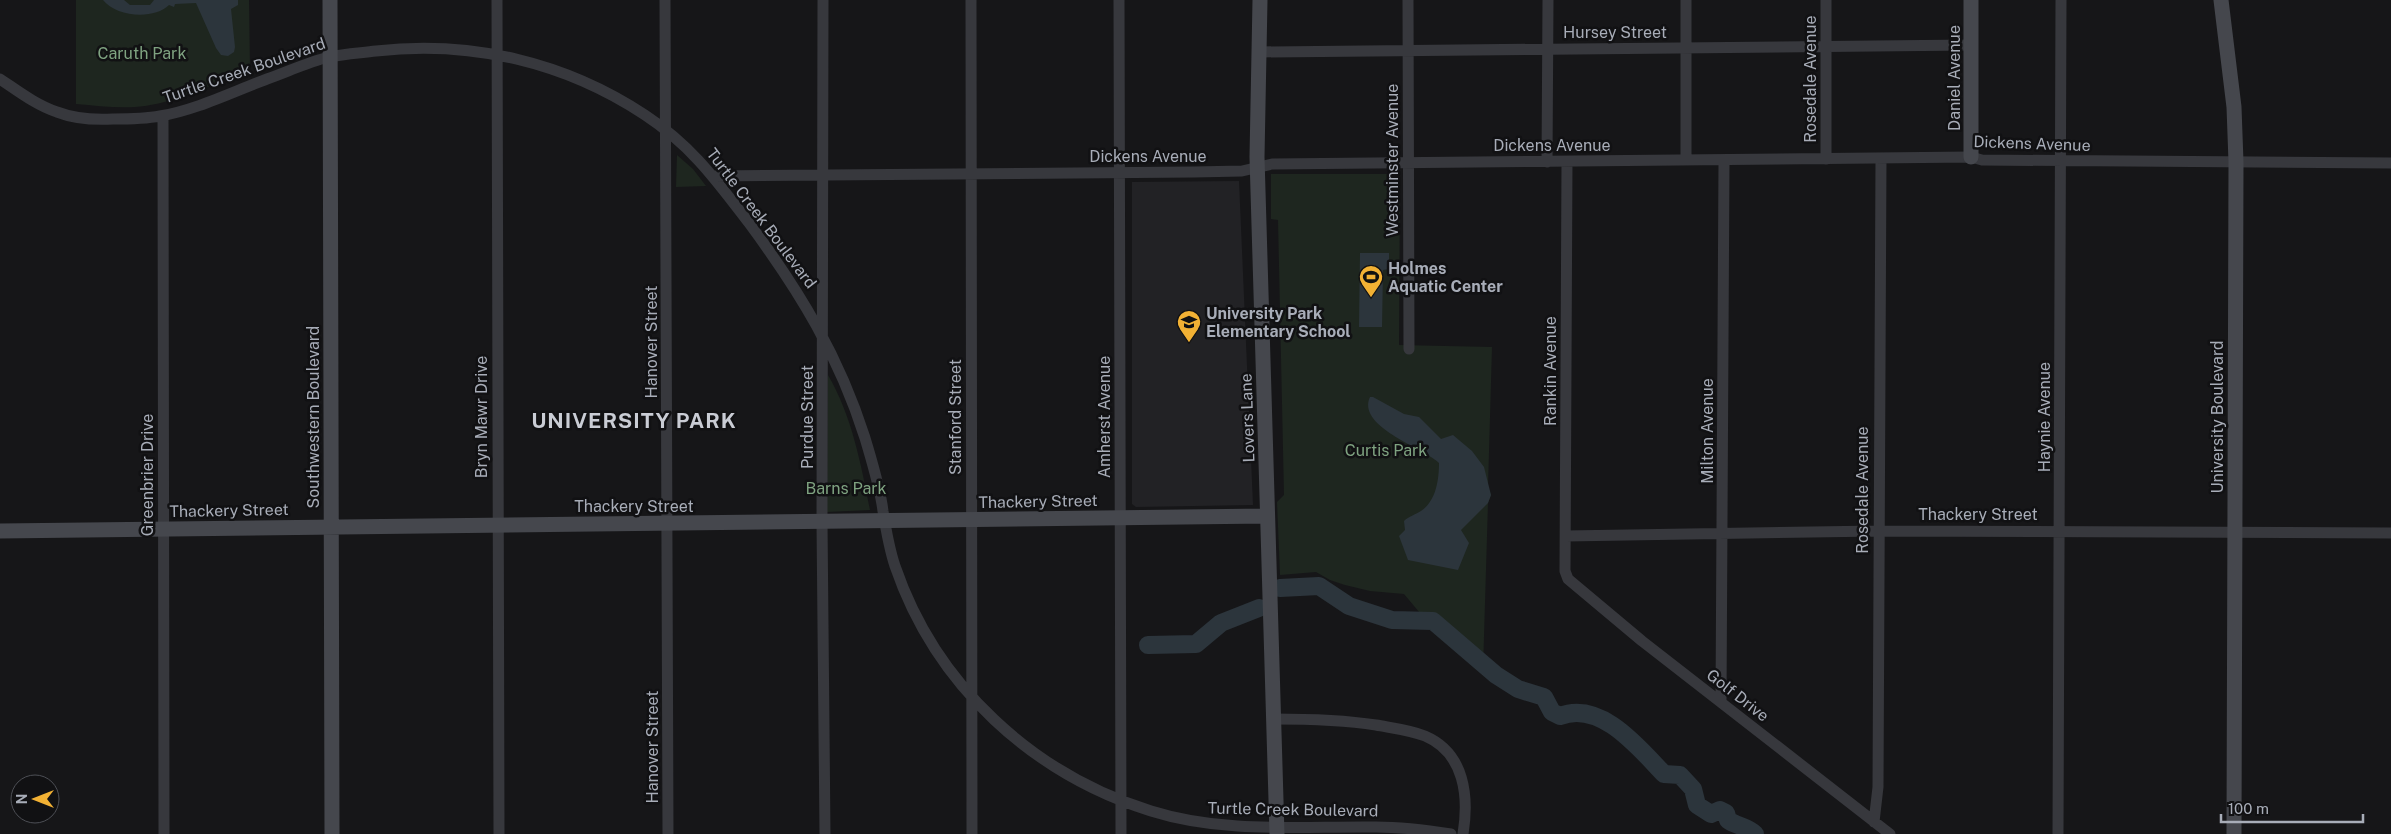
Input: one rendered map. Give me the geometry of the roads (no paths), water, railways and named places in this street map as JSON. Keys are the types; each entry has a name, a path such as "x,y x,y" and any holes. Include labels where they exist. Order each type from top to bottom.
{"street":[{"name":"Southwestern Boulevard","path":"330,0 332,834"},
{"name":"Bryn Mawr Drive","path":"497,0 499,834"},
{"name":"Hanover Street","path":"665,0 668,834"},
{"name":"Purdue Street","path":"823,0 824,338 822,522 825,834"},
{"name":"Stanford Street","path":"971,0 972,834"},
{"name":"Amherst Avenue","path":"1119,0 1121,834"},
{"name":"Lovers Lane","path":"1260,0 1258,168 1277,831"},
{"name":"Westminster Avenue","path":"1408,0 1409,349"},
{"path":"1547,162 1548,0"},
{"path":"1686,0 1686,160"},
{"name":"Rosedale Avenue","path":"1826,0 1826,158"},
{"name":"Daniel Avenue","path":"1971,0 1971,156"},
{"name":"Haynie Avenue","path":"2058,834 2061,0"},
{"name":"University Boulevard","path":"2221,0 2234,107 2236,162 2234,834"},
{"name":"Hursey Street","path":"1259,52 1972,45"},
{"name":"Turtle Creek Boulevard","path":"0,79 38,104 76,118 102,120 163,116 330,57 413,48 467,50 498,55 555,69 582,80 639,111 666,128 684,143 714,176 778,262 807,305 847,388 864,436 896,569 914,611 946,664 972,699 1000,726 1047,763 1095,790 1175,819 1277,831 1378,827 1451,834"},
{"name":"Greenbrier Drive","path":"163,116 164,834"},
{"name":"Dickens Avenue","path":"714,176 1120,173 1242,171 1272,164 1971,156 1982,160 2061,162 2391,163"},
{"name":"Rosedale Avenue","path":"1874,822 1878,788 1880,158"},
{"name":"Milton Avenue","path":"1721,702 1724,160"},
{"name":"Rankin Avenue","path":"1567,162 1566,571 1568,580"},
{"name":"Thackery Street","path":"0,530 1268,516"},
{"name":"Thackery Street","path":"1566,536 1878,531 2391,533"},
{"name":"Golf Drive","path":"1568,580 1642,641 1890,834"},
{"path":"1274,719 1365,724 1410,732 1435,742 1452,758 1464,782 1466,812 1463,834"}],"waterway":[{"path":"1280,588 1319,586 1349,606 1392,620 1433,621 1496,675 1518,689 1544,697 1552,712 1560,716 1575,713 1590,715 1604,720 1618,729 1664,774 1680,775 1693,789 1697,805 1711,814 1720,810 1726,813 1728,820 1749,829 1755,834"},
{"path":"1148,645 1196,644 1221,623 1259,608"}],"place":[{"name":"Holmes Aquatic Center","path":"1371,298"},
{"name":"University Park Elementary School","path":"1189,343"}],"district":[{"name":"UNIVERSITY PARK","path":"634,421"}],"park label":[{"name":"Caruth Park","path":"142,53"},
{"name":"Curtis Park","path":"1386,450"},
{"name":"Barns Park","path":"846,488"}]}
